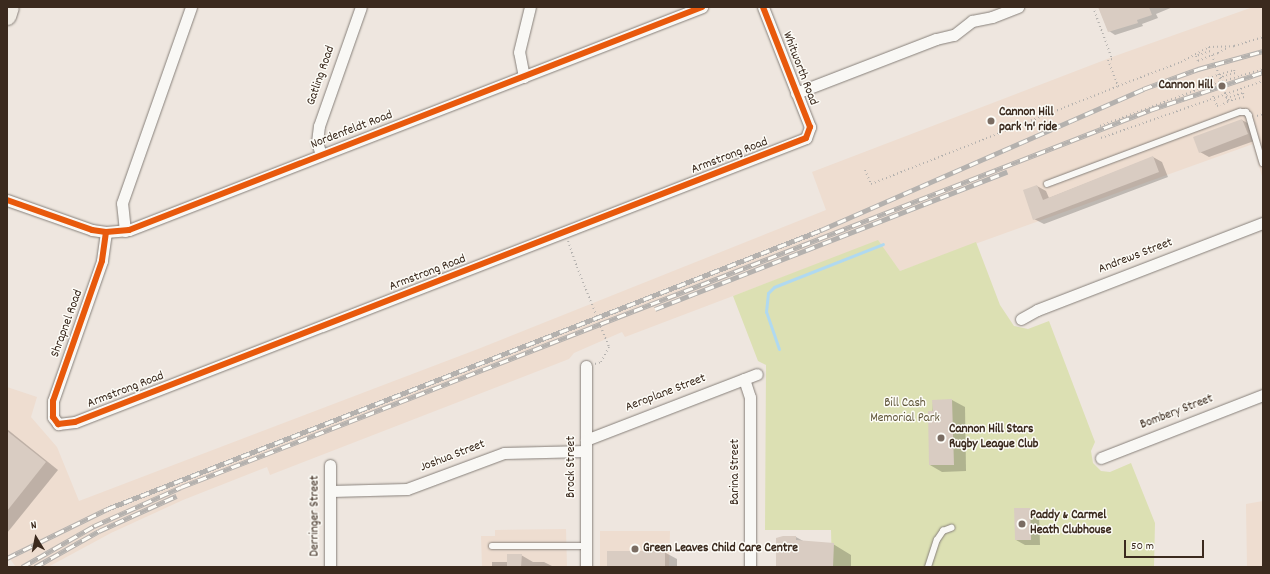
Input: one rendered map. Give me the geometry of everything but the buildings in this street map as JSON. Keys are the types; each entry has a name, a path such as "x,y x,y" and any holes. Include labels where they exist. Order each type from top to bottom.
{"main road":[{"path":"7,16 10,7"}],"street":[{"path":"125,231 122,203 191,7"},
{"name":"Gatling Road","path":"321,155 317,142 319,126 361,7"},
{"path":"524,77 519,52 530,7"},
{"name":"Nordenfeldt Road","path":"7,200 106,232 125,231 702,7"},
{"name":"Whitworth Road","path":"763,7 810,127 806,138"},
{"path":"796,93 936,38 954,35 972,21 992,17 1018,7"},
{"name":"Armstrong Road","path":"56,423 62,425 75,422 806,138"},
{"name":"Andrews Street","path":"1021,320 1037,310 1263,223"},
{"name":"Shrapnel Road","path":"56,423 52,414 53,401 102,261 106,232"},
{"name":"Brock Street","path":"586,366 586,567"},
{"name":"Aeroplane Street","path":"586,446 757,374"},
{"name":"Barina Street","path":"744,379 750,398 750,567"},
{"name":"Bombery Street","path":"1101,458 1263,395"},
{"name":"Joshua Street","path":"331,491 407,489 504,453 586,446"},
{"name":"Derringer Street","path":"330,465 330,567"}],"lane":[{"path":"1047,184 1240,112 1246,112 1249,115 1263,163"},
{"path":"928,567 937,540 943,532 951,528"},
{"path":"492,546 586,546"}],"path":[{"path":"1093,7 1112,58 1108,60 1118,86"},
{"path":"1209,48 1210,51 1196,56 1198,60 1218,53 1227,47 1263,37"},
{"path":"865,170 871,184 1181,62 1209,48 1218,45 1227,47"},
{"path":"1212,55 1228,102 1216,106 1213,96"},
{"path":"1100,126 1210,85 1263,69"},
{"path":"1210,85 1208,78 1234,70 1235,73 1221,77 1223,81"},
{"path":"1101,138 1213,96 1263,81"},
{"path":"1226,92 1229,102 1244,97 1243,93 1226,98"},
{"path":"564,233 609,347 601,362 586,366"}],"shaded area":[{"path":"1253,7 1263,7 1263,180 1253,144 900,271 878,241 625,337 622,332 574,353 569,359 270,475 267,467 183,500 111,533 48,567 16,567 7,555 7,387 37,397 31,417 57,447 79,501 478,349 826,210 812,172 1115,56"},
{"path":"1263,501 1263,567 1247,567 1246,504"},
{"path":"566,529 567,567 482,567 481,536 495,536 495,530"},
{"name":"Green Leaves Child Care Centre","path":"600,531 670,531 669,567 600,567"}],"green space":[{"name":"Bill Cash Memorial Park","path":"878,240 900,271 976,242 1000,305 1014,326 1028,329 1049,321 1095,442 1091,451 1093,463 1101,471 1110,472 1131,463 1155,523 1154,567 832,567 831,530 765,530 766,365 758,361 733,296"}],"waterway":[{"path":"779,349 766,312 768,293 774,287 883,244"}],"railway":[{"path":"7,558 107,509 821,230 1143,89 1198,69 1263,51"},
{"path":"22,567 94,526 181,487 1150,110 1263,72"},
{"path":"655,309 1007,172"},
{"path":"35,567 99,531 176,496"}],"cycle path":[{"path":"7,200 92,230 106,232 129,230 702,7"},
{"path":"106,232 102,261 53,401 53,417 58,424 75,422 806,138 810,127 763,7"}],"place":[{"name":"Cannon Hill","path":"1222,86"},
{"name":"Cannon Hill park 'n' ride","path":"991,121"},
{"name":"Cannon Hill Stars Rugby League Club","path":"941,438"},
{"name":"Paddy & Carmel Heath Clubhouse","path":"1022,524"},
{"name":"Green Leaves Child Care Centre","path":"635,549"}]}
